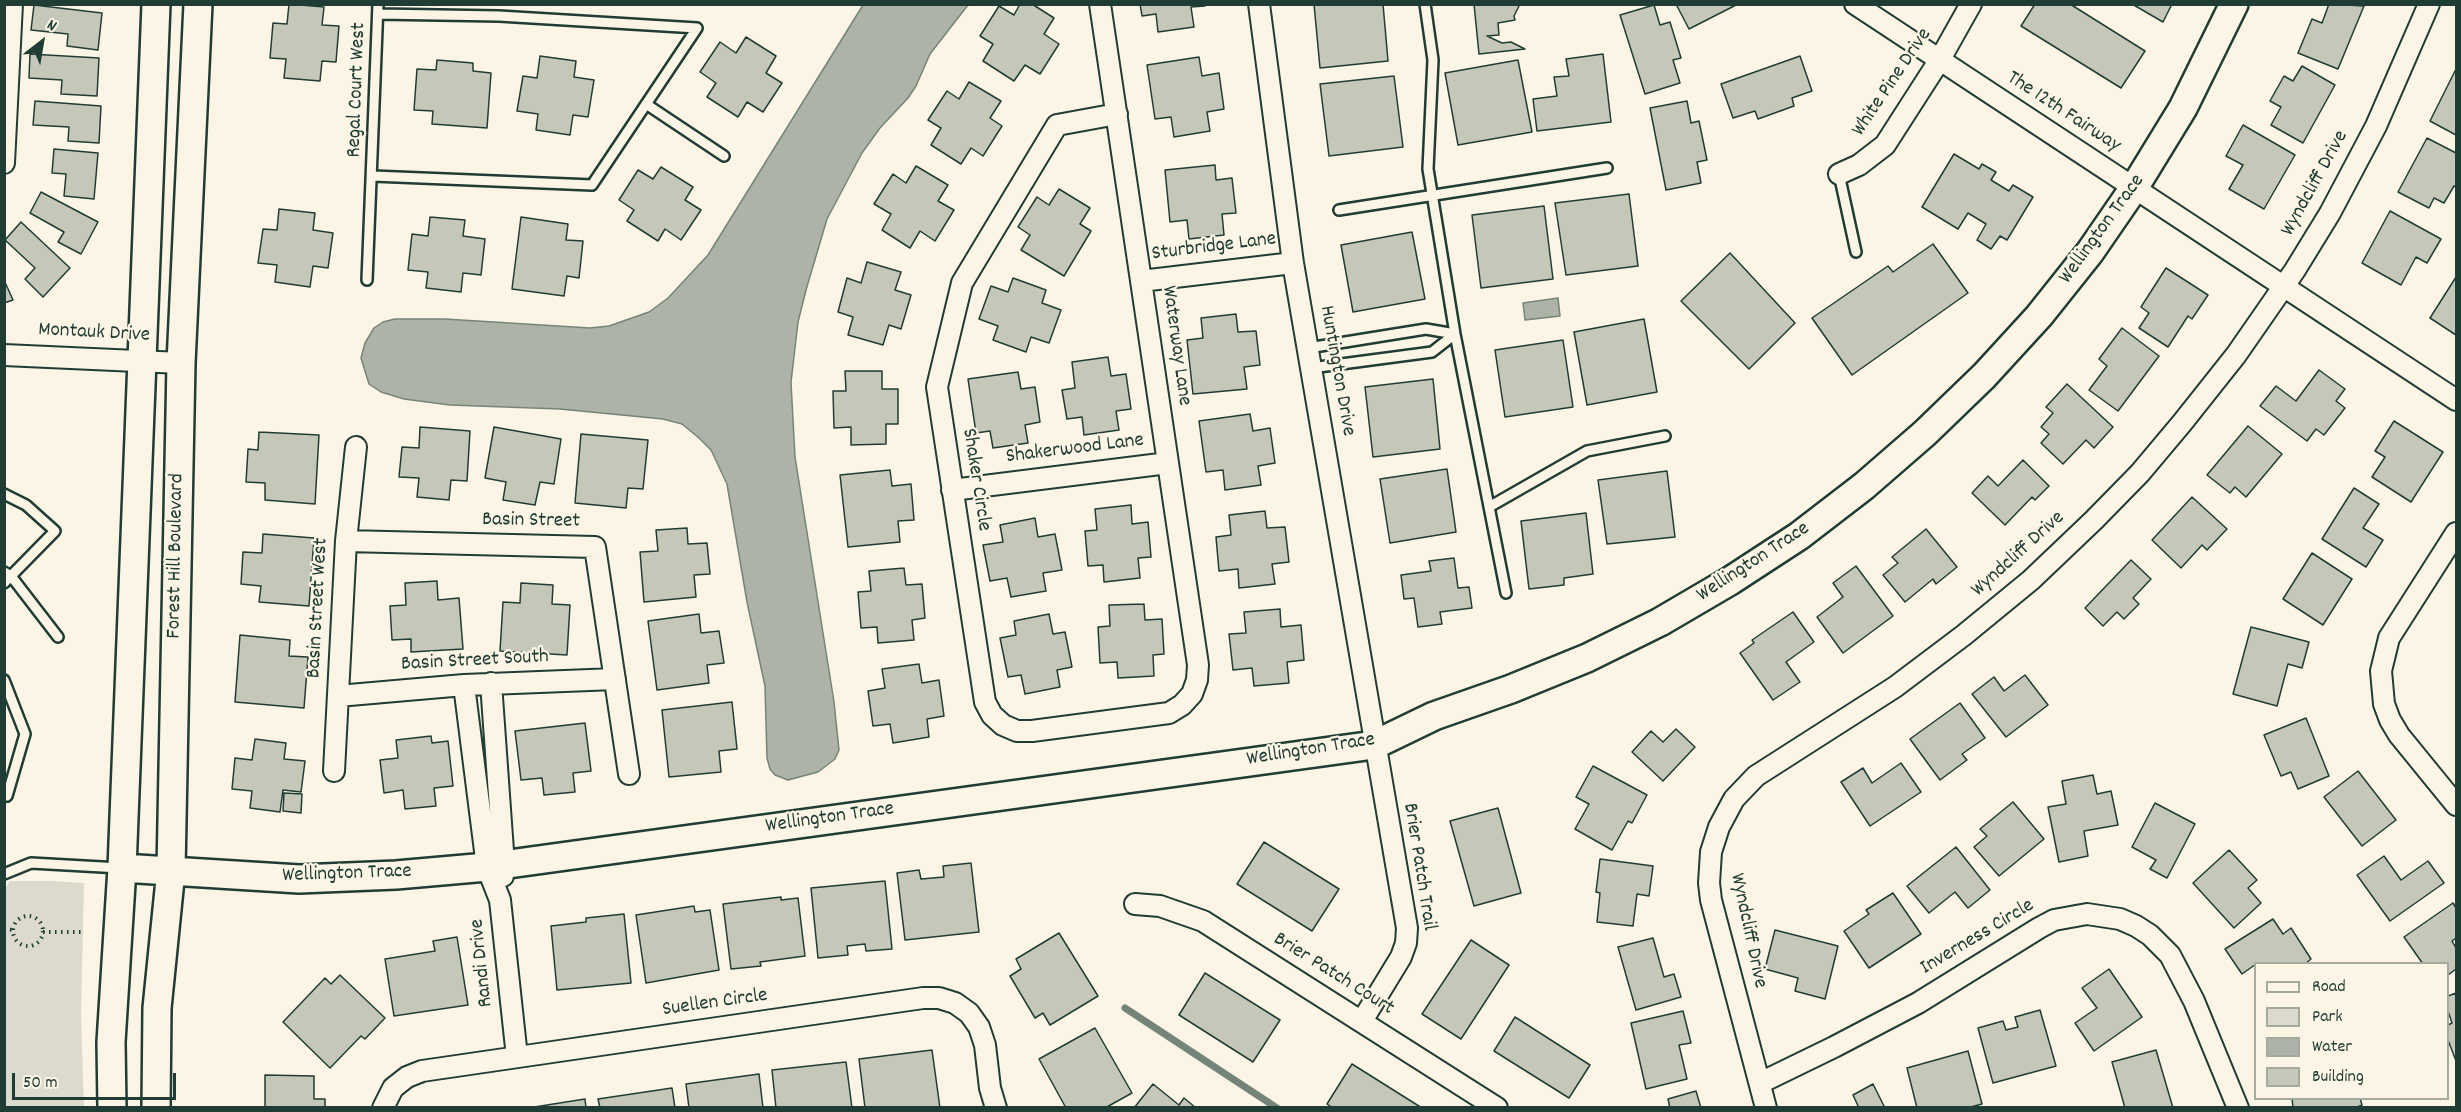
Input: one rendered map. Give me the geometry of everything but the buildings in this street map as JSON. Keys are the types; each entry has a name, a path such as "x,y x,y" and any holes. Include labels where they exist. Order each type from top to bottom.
{"street":[{"name":"Forest Hill Boulevard","path":"112,1107 111,1042 122,868 156,4"},
{"name":"Forest Hill Boulevard","path":"156,1107 157,1008 171,870 181,363 198,4"},
{"name":"Waterway Lane","path":"1100,4 1198,665 1197,680 1192,694"},
{"name":"Huntington Drive","path":"1259,4 1293,263 1346,567 1374,745"},
{"name":"The 12th Fairway","path":"1855,4 2457,400"},
{"name":"White Pine Drive","path":"1839,174 1866,161 1885,145 1939,61 1971,4"},
{"name":"Wellington Trace","path":"122,868 300,879 338,875 396,875 496,866 1374,745 1434,716 1511,689 1587,658 1730,581 1799,536 1864,486 1925,433 1984,376 2039,316 2090,252 2134,188 2182,108 2234,4"},
{"name":"Wyndcliff Drive","path":"1766,1107 1711,900 1709,884 1711,852 1719,827 1734,799 1756,776 1895,687 1964,636 2031,580 2094,520 2182,423 2236,355 2284,287 2330,213 2376,126 2429,4"},
{"path":"4,163 9,6"},
{"name":"Shaker Circle","path":"1117,114 1057,124 962,283 937,387 985,702 992,715 1003,725 1017,731 1032,731 1169,713 1182,705 1192,694"},
{"name":"Sturbridge Lane","path":"1141,281 1293,263"},
{"name":"Montauk Drive","path":"4,355 181,363"},
{"name":"Basin Street West","path":"334,771 346,541 356,447"},
{"name":"Shakerwood Lane","path":"952,490 1168,463"},
{"path":"2457,533 2397,623 2386,646 2381,670 2384,704 2398,735 2457,805"},
{"name":"Basin Street","path":"346,541 595,547 629,774"},
{"name":"Basin Street South","path":"338,696 491,683 615,680"},
{"path":"491,683 496,866"},
{"path":"464,685 496,866"},
{"name":"Brier Patch Trail","path":"1362,1021 1401,957 1407,936 1374,745"},
{"name":"Randi Drive","path":"496,866 517,1057"},
{"name":"Brier Patch Court","path":"1135,904 1160,906 1203,921 1497,1107"},
{"name":"Inverness Circle","path":"1760,1083 1918,1003 2054,920 2087,914 2120,919 2136,926 2150,935 2170,955 2194,1001 2238,1107"},
{"name":"Suellen Circle","path":"383,1107 393,1088 407,1077 422,1071 922,998 939,998 955,1003 969,1013 979,1027 985,1045 990,1088 996,1107"}],"lane":[{"path":"499,4 499,16"},
{"path":"1425,4 1433,60 1428,169 1455,334 1506,593"},
{"path":"373,176 592,185 697,28 378,9"},
{"name":"Regal Court West","path":"367,280 378,9"},
{"path":"646,105 724,156"},
{"path":"1339,210 1607,168"},
{"path":"1839,174 1856,252"},
{"path":"1308,348 1426,329 1455,334"},
{"path":"1311,368 1432,352 1455,334"},
{"path":"1489,507 1587,451 1665,436"},
{"path":"4,494 26,505 55,531 7,577 58,638"},
{"path":"4,680 25,734 8,796 4,795"},
{"path":"4,874 31,863 122,868"}],"path":[{"path":"27,916 40,922 43,932 36,944 27,946 15,939 13,930 17,920 27,916"},
{"path":"4,929 13,930"},
{"path":"43,932 82,932"}],"green space":[{"path":"10,881 84,883 81,1015 84,1107 5,1107 4,890"}],"water":[{"path":"863,5 968,5 930,54 908,98 880,128 862,153 827,219 798,322 791,382 795,457 834,702 839,750 835,759 818,772 788,780 775,775 770,769 767,758 765,686 747,602 727,484 711,450 699,438 682,424 663,419 560,409 450,405 404,399 381,392 369,384 361,358 365,343 374,328 383,322 395,319 445,319 590,328 609,326 649,312 668,298 708,255"},
{"path":"1558,298 1560,316 1525,320 1523,303"}],"waterway":[{"path":"1125,1008 1277,1108"}]}
